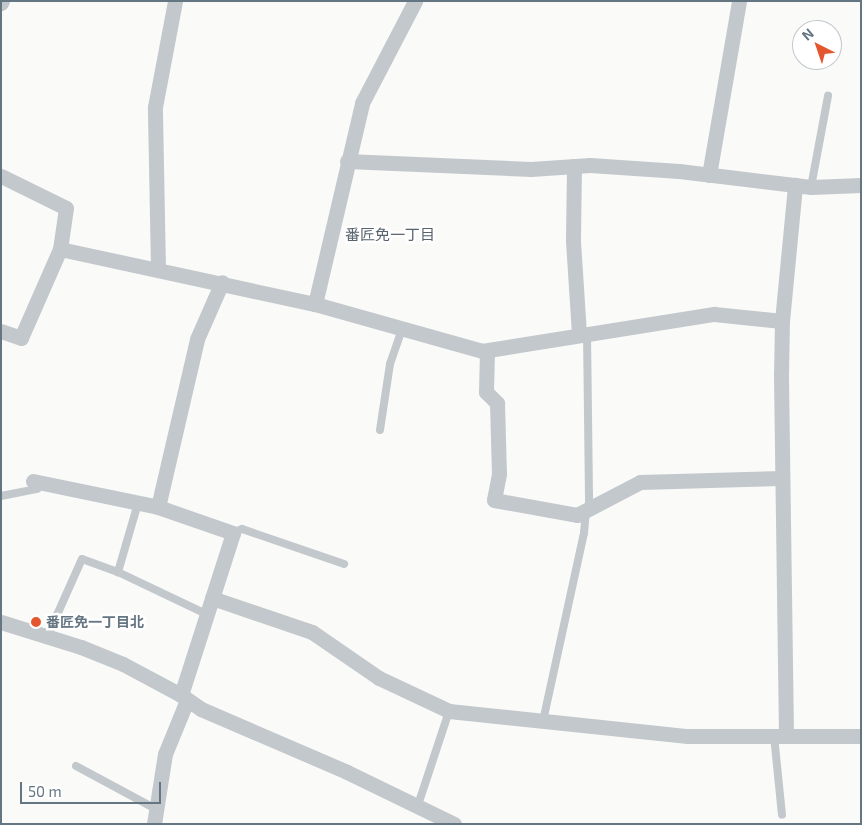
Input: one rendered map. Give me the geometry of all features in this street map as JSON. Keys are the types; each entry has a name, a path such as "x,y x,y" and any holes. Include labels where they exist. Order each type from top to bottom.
{"street":[{"path":"158,270 155,107 175,1"},
{"path":"315,304 362,103 415,1"},
{"path":"709,175 739,1"},
{"path":"347,161 531,169 600,166 709,175 811,187 861,184"},
{"path":"574,166 572,241 583,334"},
{"path":"1,176 66,208 60,249 21,338 1,331"},
{"path":"780,735 782,321 795,185"},
{"path":"60,249 222,282 315,304 487,351 714,314 782,321"},
{"path":"158,507 197,338 222,282"},
{"path":"487,351 486,392 497,403 499,474 494,500 577,515 588,511 640,482 782,478"},
{"path":"35,485 145,512 158,507"},
{"path":"35,485 158,507 233,533 206,614 184,698 166,754 155,816"},
{"path":"212,598 312,632 379,678 450,711 679,736 861,736"},
{"path":"1,622 48,636 123,664 201,709 347,772 454,824"}],"lane":[{"path":"811,187 828,96"},
{"path":"380,430 390,364 402,329"},
{"path":"543,721 588,511 583,334"},
{"path":"1,496 35,485"},
{"path":"118,572 136,510"},
{"path":"233,533 242,529 344,564"},
{"path":"48,636 82,560 118,572 206,614"},
{"path":"418,806 450,711"},
{"path":"780,735 782,815"},
{"path":"76,766 155,816"}],"place":[{"name":"番匠免一丁目北","path":"36,622"}],"district":[{"name":"番匠免一丁目","path":"390,235"}]}
